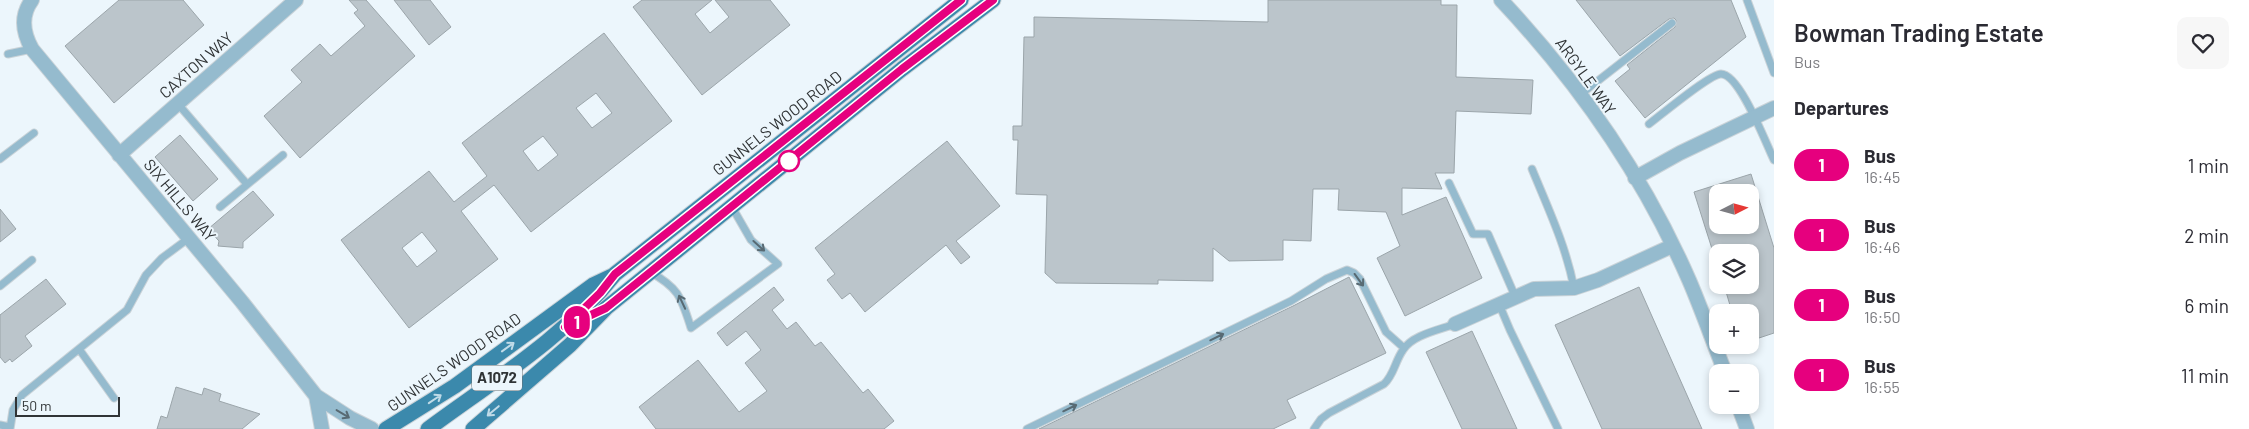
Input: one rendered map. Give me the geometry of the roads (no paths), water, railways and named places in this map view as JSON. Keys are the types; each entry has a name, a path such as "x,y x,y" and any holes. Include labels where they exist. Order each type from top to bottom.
{"main road":[{"name":"GUNNELS WOOD ROAD","path":"428,429 565,327 600,293 615,274 961,0"},
{"name":"GUNNELS WOOD ROAD","path":"473,429 570,345 606,308 902,69 993,0"},
{"name":"GUNNELS WOOD ROAD","path":"386,429 455,386 593,284 615,274"},
{"name":"GUNNELS WOOD ROAD","path":"565,327 606,308"}],"street":[{"name":"SIX HILLS WAY","path":"32,0 24,14 23,24 24,32 32,49 189,238 316,396 350,418 372,429"},
{"name":"CAXTON WAY","path":"119,155 296,0"},
{"name":"ARGYLE WAY","path":"1501,0 1534,35 1581,94 1635,178 1689,280 1722,364"},
{"path":"1635,178 1754,116 1774,108"},
{"path":"1455,324 1534,289 1574,288 1598,280 1672,246"},
{"name":"SIX HILLS WAY","path":"316,396 322,429"},
{"path":"1741,414 1747,429"}],"lane":[{"path":"1747,0 1774,73"},
{"path":"1581,94 1672,23"},
{"path":"8,54 32,49"},
{"path":"1649,124 1707,81 1720,74 1728,75 1747,100 1774,160"},
{"path":"178,104 246,183"},
{"path":"0,159 34,133"},
{"path":"220,207 246,183 283,155"},
{"path":"1532,169 1563,244 1570,265 1574,288"},
{"path":"1449,183 1473,234 1488,234 1515,296"},
{"path":"650,272 664,280 681,298 691,328 778,264 751,240 732,206"},
{"path":"0,425 10,428 13,410 22,395 127,310 146,275 162,258 189,238"},
{"path":"0,286 32,260"},
{"path":"1026,429 1291,301 1326,279 1347,270 1354,273 1360,279 1386,332 1404,348"},
{"path":"1499,303 1558,429"},
{"path":"1314,429 1321,419 1329,413 1390,379 1404,348 1422,336 1455,324"},
{"path":"79,349 114,398"}]}
